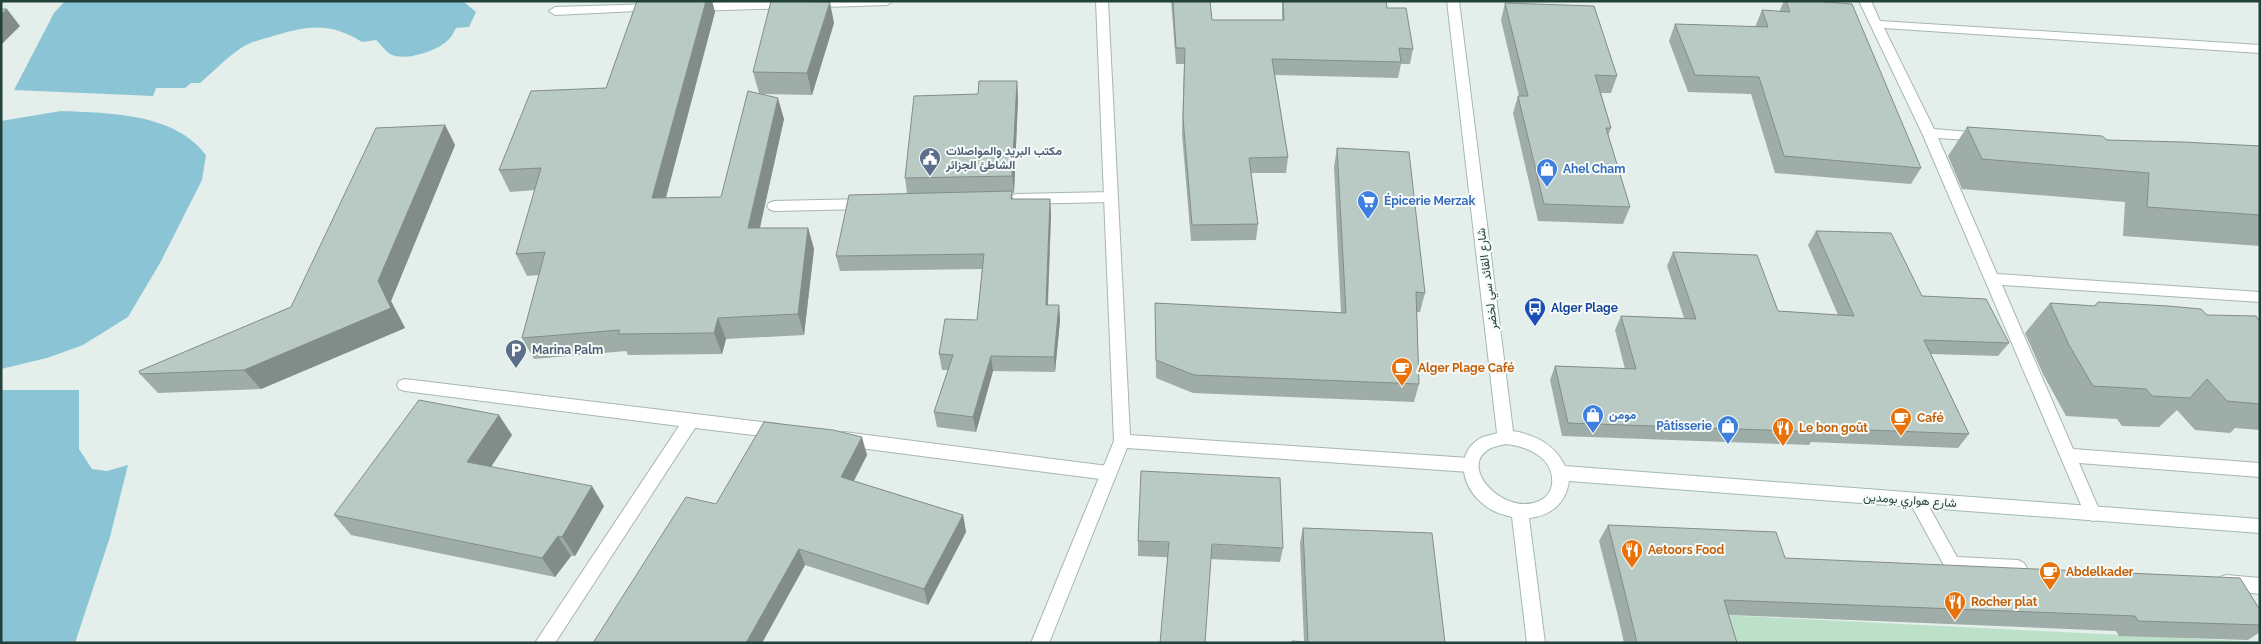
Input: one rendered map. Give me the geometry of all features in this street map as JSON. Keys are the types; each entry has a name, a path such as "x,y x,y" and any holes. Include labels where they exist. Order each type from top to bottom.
{"street":[{"path":"682,7 887,1"},
{"path":"1040,643 1122,440 1102,1"},
{"name":"شارع القائد سي لخضر","path":"1454,1 1506,437"},
{"path":"1865,1 1929,134 2094,514"},
{"path":"555,11 663,8"},
{"path":"1877,24 2260,49"},
{"path":"1929,134 1997,138"},
{"path":"1002,200 1111,197"},
{"path":"774,206 884,203"},
{"path":"1992,279 2260,296"},
{"path":"406,384 604,411 799,434"},
{"path":"544,643 691,421"},
{"path":"1506,437 1523,439 1540,447 1553,458 1560,473 1561,483 1553,502 1533,511 1520,512 1504,508 1489,501 1478,490 1471,477 1469,465 1473,454 1481,445 1492,439 1506,437"},
{"path":"828,438 1108,473"},
{"path":"1122,440 1469,465"},
{"path":"2068,455 2260,470"},
{"name":"شارع هواري بومدين","path":"1560,473 2260,526"},
{"path":"1917,501 1952,564 2032,569"},
{"path":"1520,512 1536,643"},
{"path":"2210,582 2260,586"}],"green space":[{"path":"1722,615 2260,642 2260,643 1729,643"}],"water":[{"path":"65,1 463,1 476,12 469,27 456,28 450,38 442,45 428,52 412,56 403,57 390,54 376,40 362,42 350,35 327,28 306,28 248,44 230,56 200,83 191,83 185,88 156,88 153,96 14,90 54,13"},
{"path":"61,111 140,118 159,123 177,131 193,141 206,155 202,180 160,263 128,317 83,345 47,358 1,369 1,121"},
{"path":"1,390 79,390 79,449 92,469 107,471 128,465 110,537 75,643 1,643"}],"building":[{"path":"637,1 706,1 652,198 721,197 748,91 778,98 748,228 808,228 798,314 718,318 714,333 618,334 620,330 522,338 545,252 516,254 541,168 499,170 531,91 606,88"},
{"path":"771,1 830,2 807,73 753,72"},
{"path":"1173,1 1210,1 1212,20 1284,20 1283,1 1386,1 1387,8 1406,8 1413,49 1399,48 1401,62 1272,59 1288,157 1249,158 1258,224 1192,225 1183,118 1185,48 1176,48"},
{"path":"1786,1 1852,4 1921,168 1784,156 1759,77 1695,75 1675,24 1768,27 1762,10 1790,12"},
{"path":"1505,3 1594,6 1617,76 1595,75 1611,128 1606,128 1630,207 1544,204 1518,96 1528,96"},
{"path":"979,81 1017,81 1012,176 905,178 914,96 978,94"},
{"path":"445,125 378,281 391,308 244,370 140,374 139,371 291,307 376,128"},
{"path":"1967,127 2102,136 2107,140 2260,146 2260,215 2147,207 2149,173 1982,159"},
{"path":"1337,148 1409,152 1425,293 1416,292 1419,384 1194,375 1156,360 1155,303 1346,313"},
{"path":"1012,191 1011,199 1050,199 1046,305 1059,305 1054,357 991,356 973,417 934,412 953,355 939,354 945,319 977,320 984,254 836,256 849,195"},
{"path":"1816,231 1891,233 1922,296 1986,299 2009,343 1924,340 1969,434 1817,428 1819,432 1568,423 1555,366 1636,369 1621,316 1696,319 1673,252 1757,255 1778,311 1854,316"},
{"path":"2098,302 2201,309 2207,315 2256,316 2260,322 2260,404 2227,401 2207,379 2190,398 2152,396 2146,389 2093,386 2069,345 2050,303 2095,306"},
{"path":"419,400 499,415 467,462 592,486 562,537 558,536 542,558 334,515"},
{"path":"764,422 833,430 862,437 841,477 963,515 924,589 799,549 746,643 593,643 686,497 716,504"},
{"path":"1141,471 1280,478 1283,548 1212,544 1205,643 1160,643 1169,542 1138,541"},
{"path":"1608,525 1776,532 1785,558 2240,578 2260,610 2260,625 2138,621 2135,616 1724,600 1737,643 1637,643"},
{"path":"1303,528 1432,533 1445,643 1292,643 1292,641 1308,642"}],"place":[{"name":"مكتب البريد والمواصلات الشاطئ الجزائر","path":"930,177"},
{"name":"Ahel Cham","path":"1547,188"},
{"name":"Épicerie Merzak","path":"1368,220"},
{"name":"Alger Plage","path":"1535,327"},
{"name":"Marina Palm","path":"516,369"},
{"name":"Alger Plage Café","path":"1402,387"},
{"name":"مومن","path":"1593,434"},
{"name":"Café","path":"1901,437"},
{"name":"Pâtisserie","path":"1728,445"},
{"name":"Le bon goût","path":"1783,447"},
{"name":"Aetoors Food","path":"1632,569"},
{"name":"Abdelkader","path":"2050,591"},
{"name":"Rocher plat","path":"1955,621"}]}
